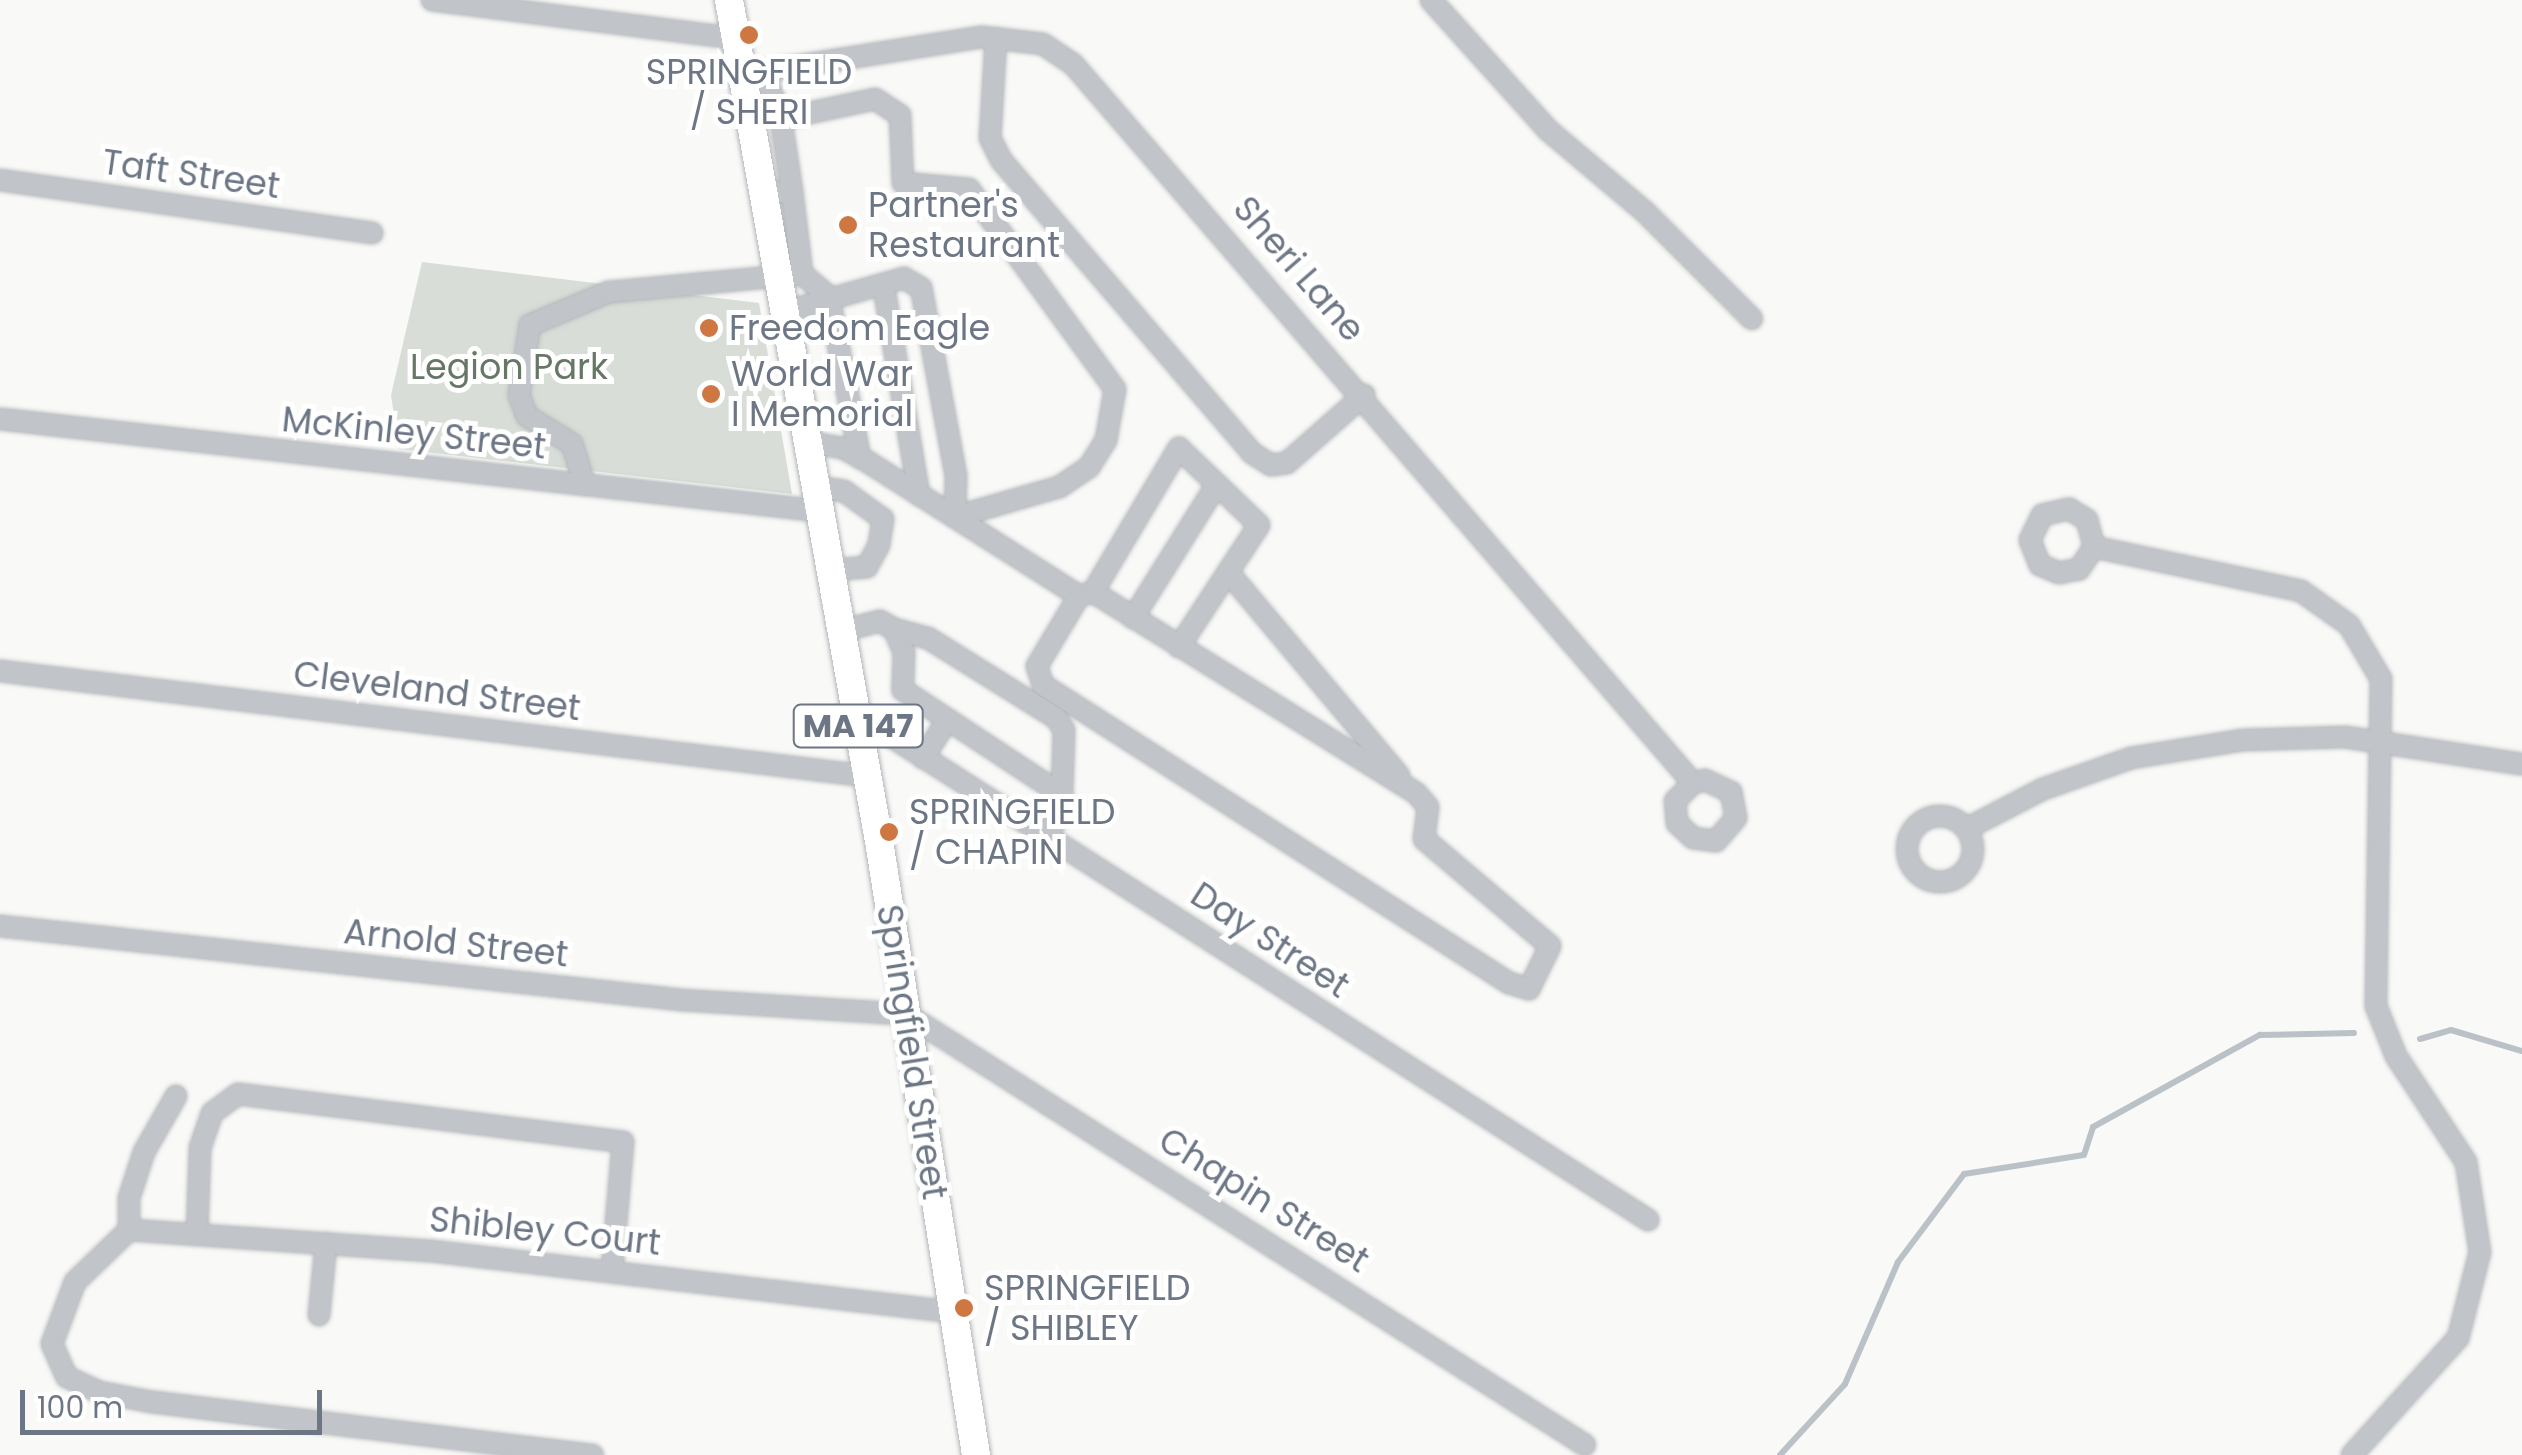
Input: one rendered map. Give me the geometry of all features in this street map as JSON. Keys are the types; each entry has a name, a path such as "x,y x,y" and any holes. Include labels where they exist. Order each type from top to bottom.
{"main road":[{"name":"Springfield Street","path":"729,0 734,38 752,74 762,194 790,276 784,312 867,776 976,1455"}],"street":[{"path":"432,0 602,10 734,38"},
{"path":"1431,0 1577,156 1752,319"},
{"path":"996,38 990,138 1001,160 1252,453 1272,465 1287,463 1364,395"},
{"name":"Sheri Lane","path":"752,74 996,38 1044,44 1088,76 1693,782"},
{"path":"752,74 782,120 792,191 790,276"},
{"path":"782,120 875,99 891,105 900,115 902,183 969,189 1115,389 1106,440 1089,468 1059,487 954,517"},
{"name":"Taft Street","path":"0,180 372,233"},
{"path":"762,194 792,191"},
{"path":"585,485 572,444 527,416 519,395 530,325 608,292 790,276 829,298 860,458"},
{"path":"784,312 829,298 884,288 904,278 921,288 956,476 954,517"},
{"path":"884,288 919,494"},
{"name":"McKinley Street","path":"0,418 585,485 818,499 844,490 883,519 880,545 867,566 831,570"},
{"path":"808,442 860,458 954,517 1133,618 1410,789"},
{"path":"1179,647 1258,525 1179,448 1038,666 1044,685 1529,990 1550,946 1424,840 1428,807 1228,572"},
{"path":"1133,618 1216,484"},
{"path":"2094,547 2278,583 2322,603 2357,634 2377,666 2384,693 2384,742 2372,936 2376,1006 2396,1056 2448,1126 2466,1162 2480,1252 2458,1338 2352,1455"},
{"path":"842,631 880,621 928,638 1056,718 1064,730 1064,806 1047,836"},
{"path":"894,629 904,652 903,690 1062,794"},
{"name":"Cleveland Street","path":"0,671 867,776"},
{"name":"Day Street","path":"856,714 1648,1220"},
{"path":"924,758 948,719"},
{"path":"1966,828 2043,789 2184,747 2293,736 2384,742 2522,764"},
{"name":"Arnold Street","path":"0,926 682,1000 906,1014"},
{"name":"Chapin Street","path":"906,1014 1585,1445"},
{"path":"197,1235 200,1148 212,1113 238,1094 623,1142 612,1271"},
{"path":"176,1096 144,1152 129,1198 129,1230 75,1282 52,1344 67,1378 99,1392 152,1402 593,1455"},
{"name":"Shibley Court","path":"129,1230 612,1271 953,1312"},
{"path":"319,1314 326,1244"}],"green space":[{"name":"Legion Park","path":"422,262 759,303 792,494 399,449 391,395"}],"waterway":[{"path":"2420,1039 2451,1030 2522,1051"},
{"path":"1780,1455 1845,1384 1898,1262 1964,1174 2084,1155 2093,1127 2260,1035 2354,1033"}],"place":[{"name":"SPRINGFIELD / SHERI","path":"749,35"},
{"name":"Partner's Restaurant","path":"848,225"},
{"name":"Freedom Eagle","path":"709,328"},
{"name":"World War I Memorial","path":"711,394"},
{"name":"SPRINGFIELD / CHAPIN","path":"889,832"},
{"name":"SPRINGFIELD / SHIBLEY","path":"964,1308"}]}
